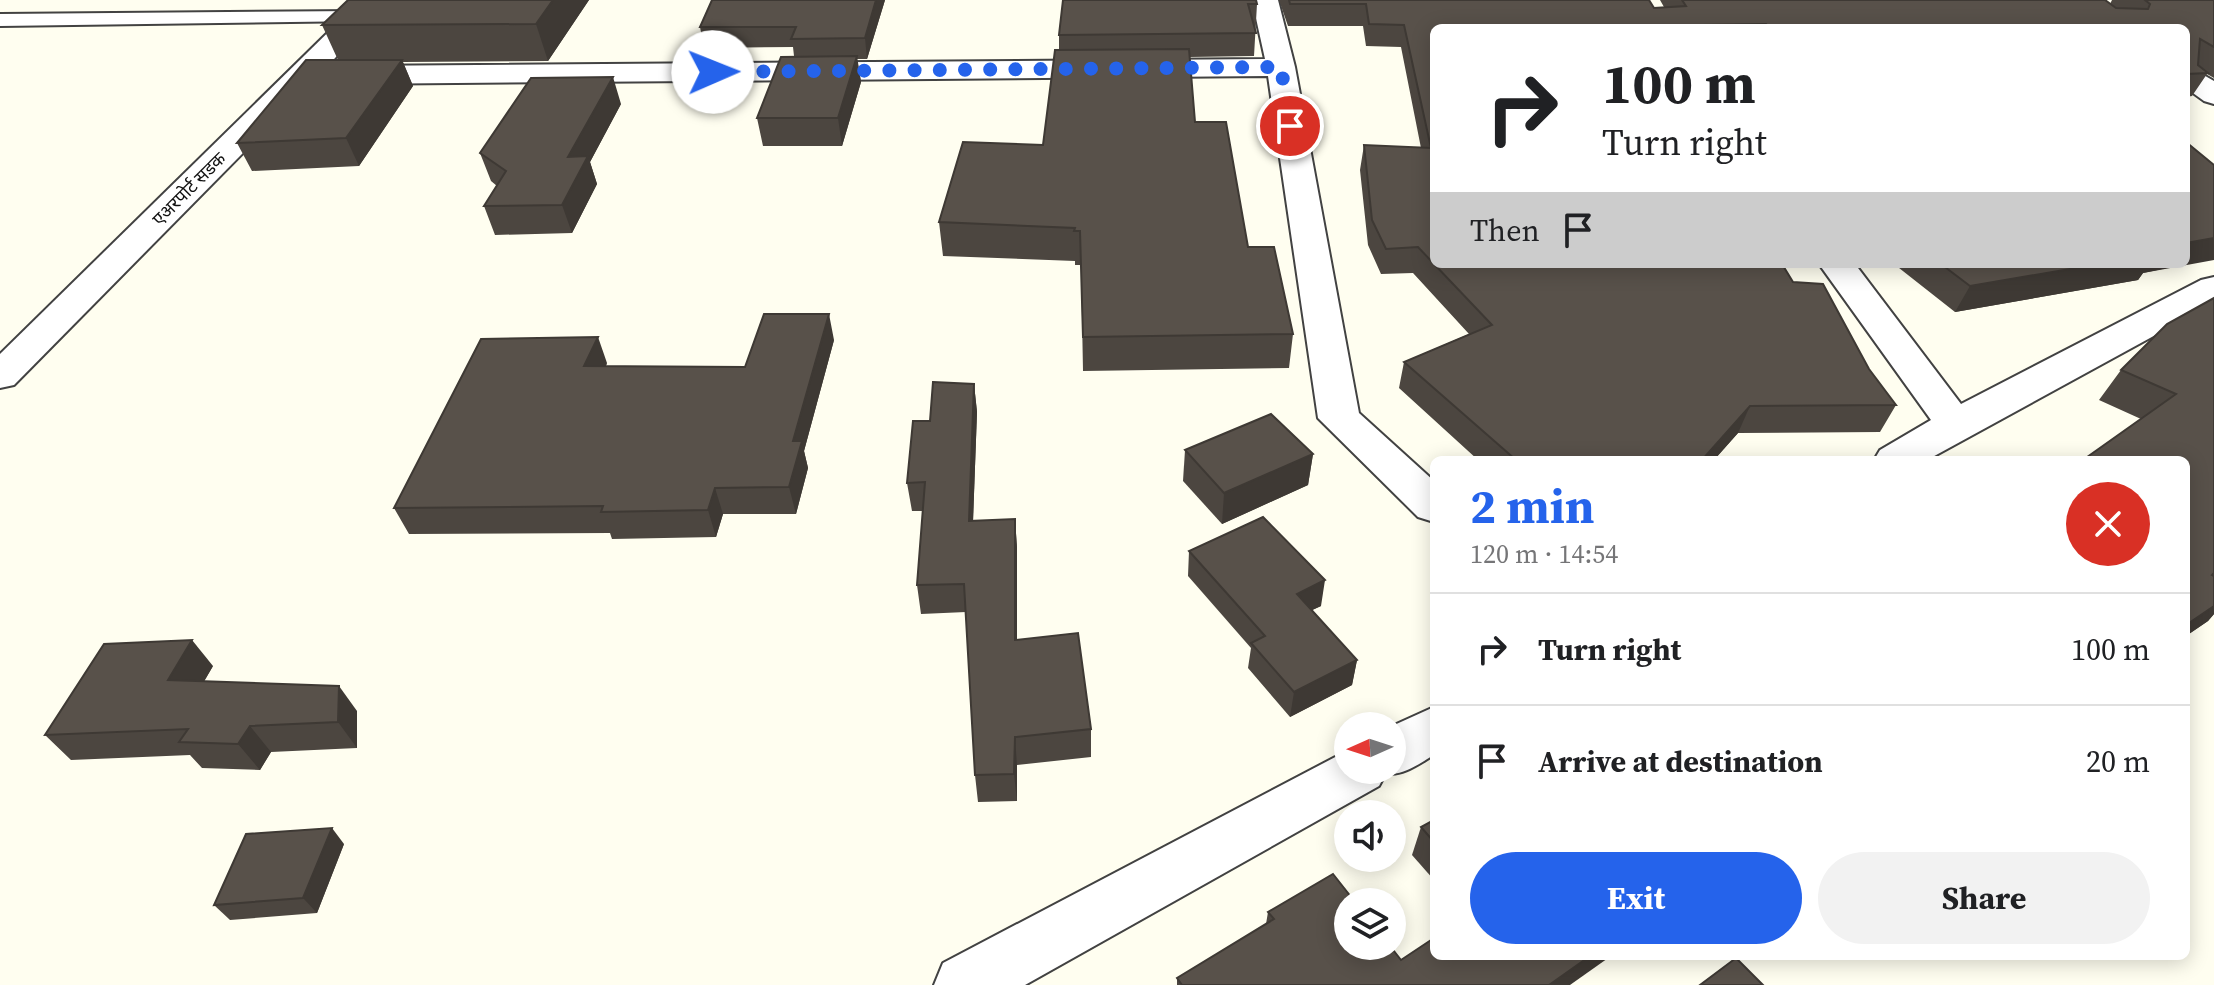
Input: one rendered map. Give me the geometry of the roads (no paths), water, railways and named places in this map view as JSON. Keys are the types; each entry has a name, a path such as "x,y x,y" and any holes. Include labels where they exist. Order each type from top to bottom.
{"street":[{"path":"1265,0 1281,67 1339,418 1430,502"},
{"name":"एअरपोर्ट सडक","path":"0,376 304,75 366,8"},
{"path":"304,75 1281,67"},
{"path":"2190,77 2214,95"},
{"path":"1840,268 1955,424"},
{"path":"1902,456 1955,424 2214,288"},
{"path":"1406,744 1430,731"},
{"path":"965,985 1334,784"}],"lane":[{"path":"0,20 366,8"}]}
